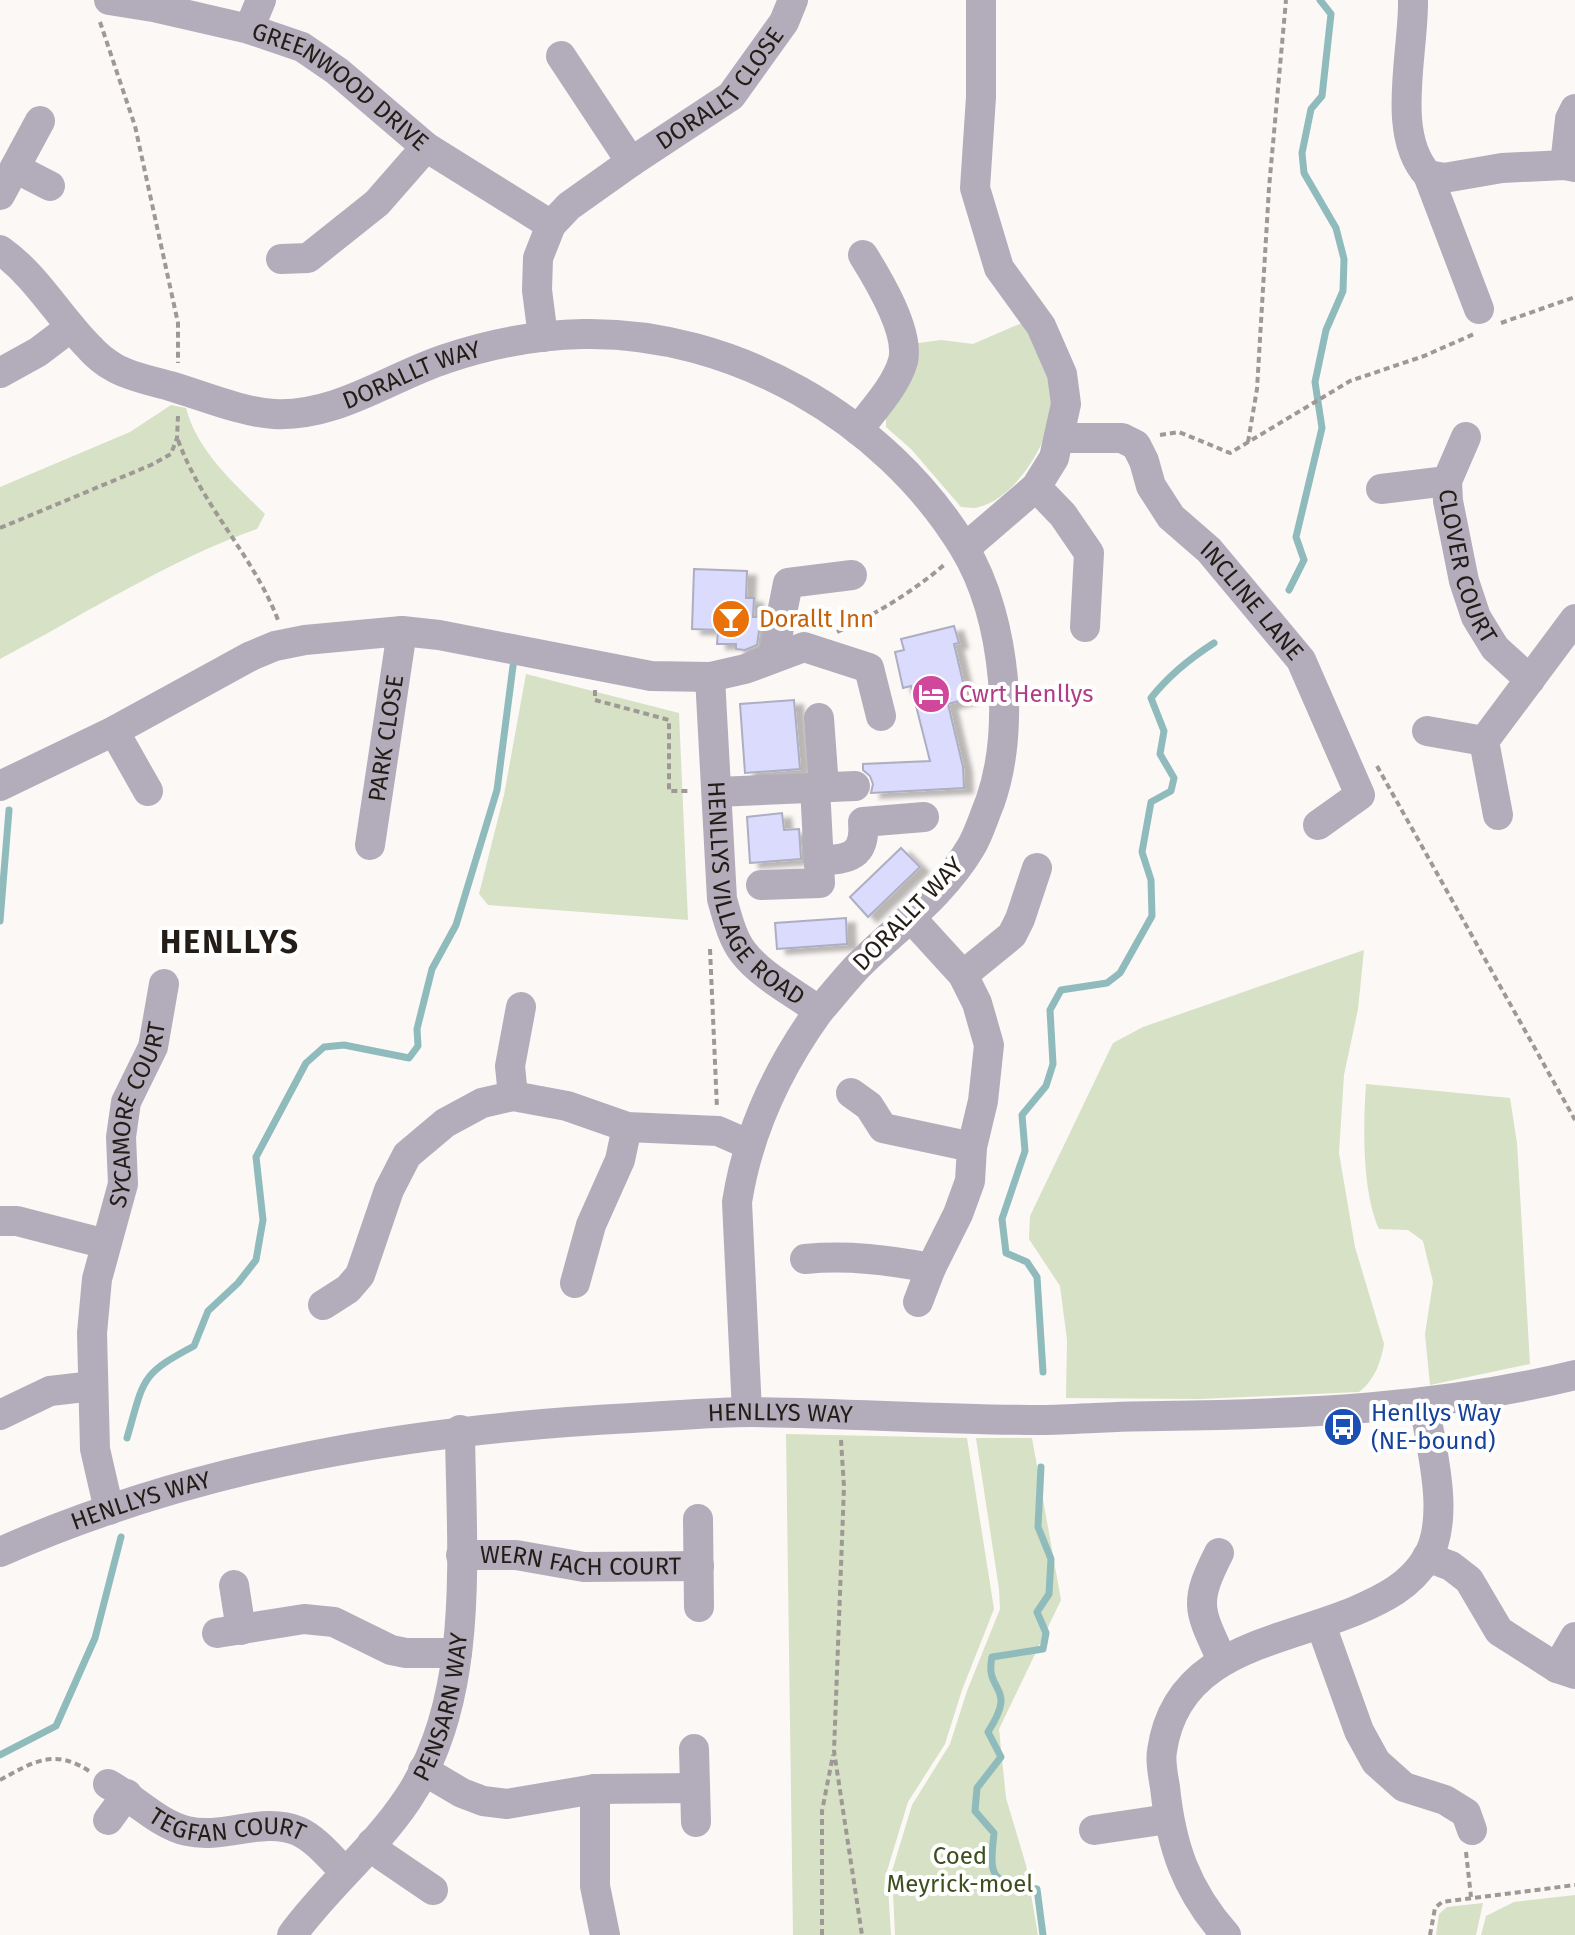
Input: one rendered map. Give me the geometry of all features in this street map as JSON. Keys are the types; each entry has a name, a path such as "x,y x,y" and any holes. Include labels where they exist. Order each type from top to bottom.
{"street":[{"path":"249,29 261,0"},
{"name":"DORALLT CLOSE","path":"543,337 537,290 538,258 551,225 569,206 731,96 784,22 793,0"},
{"path":"965,548 1036,487 1054,458 1066,404 1062,374 1041,326 999,268 975,188 981,97 981,0"},
{"path":"1413,0 1407,130 1417,163 1428,175 1486,322"},
{"name":"GREENWOOD DRIVE","path":"103,7 153,7 249,29 302,47 337,71 426,147 551,225"},
{"name":"DORALLT CLOSE","path":"561,56 631,162"},
{"path":"1428,175 1444,178 1502,168 1570,166 1570,119 1575,109"},
{"path":"0,195 40,121"},
{"path":"281,259 308,258 377,203 426,147"},
{"path":"15,168 50,186"},
{"name":"DORALLT WAY","path":"0,250 10,257 92,351 116,369 272,414 313,411 355,398 443,359 543,337 585,334 628,336 713,353 762,372 820,403 894,461 928,498 965,548 985,596 999,644 1005,703 1002,759 971,847 943,884 856,968 819,1011"},
{"path":"858,430 888,389 903,360 898,324 884,288 863,255"},
{"path":"0,373 38,352 71,327"},
{"name":"CLOVER COURT","path":"1466,437 1447,481 1464,581 1476,617 1495,648 1530,680"},
{"path":"1059,438 1122,438 1136,445"},
{"name":"INCLINE LANE","path":"1136,445 1151,486 1171,517 1209,550 1301,660 1360,795 1318,825"},
{"path":"1381,489 1447,481"},
{"path":"1036,487 1063,515 1089,553 1085,627"},
{"path":"773,658 788,583 852,575"},
{"path":"1498,815 1484,741 1575,619"},
{"path":"0,786 114,731 251,656 286,644 352,634 402,631 439,635 651,676 710,677 745,669 804,647 869,668 881,716"},
{"name":"PARK CLOSE","path":"370,845 402,631"},
{"name":"HENLLYS VILLAGE ROAD","path":"710,677 725,909 743,952 764,972 819,1011 795,1045 766,1101 742,1168 737,1202 747,1412"},
{"path":"761,885 820,883 819,718"},
{"path":"114,731 148,791"},
{"path":"1427,731 1484,741"},
{"path":"717,792 855,786"},
{"path":"819,860 847,858 854,853 862,845 863,822 924,817"},
{"path":"963,975 1012,935 1037,868"},
{"path":"911,918 963,975 977,1003 989,1045 983,1101 972,1147 970,1181 918,1302"},
{"name":"SYCAMORE COURT","path":"109,1510 95,1449 92,1333 97,1279 123,1184 121,1137 126,1102 153,1047 164,984"},
{"path":"513,1096 510,1066 521,1007"},
{"path":"851,1093 869,1106 883,1128 972,1147"},
{"path":"323,1305 348,1289 360,1275 389,1190 407,1155 445,1123 482,1103 513,1096 567,1106 627,1127 718,1131 750,1145"},
{"path":"575,1283 591,1225 620,1160 627,1127"},
{"path":"0,1221 17,1221 106,1244"},
{"path":"805,1259 884,1259 931,1268"},
{"name":"HENLLYS WAY","path":"0,1552 65,1524 150,1495 294,1459 460,1430 747,1412 1040,1420 1295,1414 1424,1404 1575,1375"},
{"path":"0,1415 50,1391 93,1386"},
{"path":"1226,1935 1200,1903 1179,1863 1168,1819 1161,1753 1168,1722 1191,1683 1222,1660 1387,1598 1410,1579 1427,1557 1437,1530 1439,1505 1424,1404"},
{"name":"PENSARN WAY","path":"292,1935 344,1871 391,1822 409,1797 440,1732 451,1695 457,1653 461,1555 460,1430"},
{"path":"698,1519 699,1607"},
{"path":"1219,1553 1204,1584 1201,1615 1222,1660"},
{"name":"WERN FACH COURT","path":"461,1555 516,1555 584,1567 699,1566"},
{"path":"1427,1557 1451,1566 1469,1580 1499,1631 1566,1671 1575,1637"},
{"path":"234,1585 229,1631 304,1619 334,1622 391,1650 457,1653"},
{"path":"1321,1625 1359,1731 1376,1762 1404,1787 1445,1800 1466,1813 1472,1830"},
{"path":"694,1749 696,1822"},
{"path":"423,1770 462,1793 483,1801 507,1804 595,1789 695,1788"},
{"path":"108,1820 117,1789"},
{"name":"TEGFAN COURT","path":"117,1789 171,1826 189,1832 228,1832 267,1825 298,1831 315,1842 344,1871"},
{"path":"595,1789 595,1886 605,1935"},
{"path":"1094,1830 1168,1819"},
{"path":"372,1843 383,1856 433,1890"}],"path":[{"path":"1248,442 1257,389 1269,188 1286,0"},
{"path":"0,528 151,465 171,454 177,438 178,323 135,126 103,7"},
{"path":"1136,445 1157,436 1179,432 1230,453 1350,381 1424,356 1486,322 1575,297"},
{"path":"177,438 205,500 233,537 272,604 286,644"},
{"path":"804,647 875,614 922,584 965,548"},
{"path":"597,666 595,700 669,720 669,791 717,792"},
{"path":"1370,753 1575,1120"},
{"path":"718,1131 709,923 725,909"},
{"path":"822,1935 822,1811 834,1751 844,1487 840,1415"},
{"path":"834,1751 862,1935"},
{"path":"0,1780 33,1762 51,1758 76,1763 117,1789"},
{"path":"1471,1897 1464,1834 1472,1830"},
{"path":"1430,1935 1435,1908 1442,1902 1575,1885"}],"green space":[{"path":"1024,322 1050,376 1053,401 1051,419 1035,457 1009,489 994,501 979,507 961,507 911,449 886,427 886,418 911,344 941,340 973,344"},
{"path":"171,405 186,408 191,424 208,453 265,514 257,529 158,573 0,659 0,487 130,432"},
{"path":"526,674 679,713 688,920 488,905 479,894 504,795"},
{"path":"1364,950 1358,1009 1344,1075 1339,1153 1355,1247 1384,1344 1373,1377 1359,1392 1200,1399 1066,1398 1067,1340 1060,1286 1029,1239 1030,1216 1113,1043 1143,1027"},
{"path":"1366,1084 1510,1098 1517,1143 1530,1364 1430,1385 1425,1334 1433,1282 1423,1241 1408,1230 1379,1229 1373,1214 1365,1158"},
{"path":"786,1434 967,1438 994,1609 962,1690 945,1744 908,1802 887,1871 891,1935 793,1935"},
{"name":"Coed Meyrick-moel","path":"976,1438 1032,1438 1061,1600 999,1729 1006,1798 1026,1865 1038,1935 895,1935 892,1871 912,1805 950,1744 967,1691 1000,1609"},
{"path":"1575,1895 1575,1935 1481,1935 1486,1916 1514,1902"},
{"path":"1483,1903 1476,1935 1436,1935 1439,1914 1447,1907"}],"building":[{"path":"694,569 747,571 746,598 754,598 753,617 761,617 757,645 745,650 736,649 736,644 717,644 718,630 692,629"},
{"path":"954,626 959,643 954,644 967,699 948,704 963,767 964,788 871,793 873,784 863,770 863,764 930,761 911,686 903,688 895,652 904,650 901,639"},
{"path":"794,700 800,769 745,773 740,704"},
{"path":"782,813 784,830 799,829 801,859 750,863 747,817"},
{"path":"901,848 920,867 868,917 850,897"},
{"path":"846,918 847,944 777,949 775,923"}],"waterway":[{"path":"1289,590 1304,560 1296,537 1322,428 1315,382 1326,330 1343,291 1344,259 1336,228 1304,173 1302,153 1311,109 1322,96 1331,14 1320,0"},
{"path":"1043,1372 1037,1277 1027,1262 1006,1253 1002,1219 1025,1151 1022,1115 1046,1086 1053,1064 1050,1010 1061,990 1107,983 1120,973 1152,916 1151,880 1142,852 1151,802 1171,791 1174,778 1160,754 1164,731 1151,698 1180,668 1214,643"},
{"path":"127,1438 146,1381 163,1364 194,1346 208,1311 238,1283 256,1260 263,1220 256,1157 306,1063 324,1047 344,1045 409,1058 418,1046 417,1029 432,969 456,925 497,790 513,666"},
{"path":"0,921 9,810"},
{"path":"1041,1467 1038,1527 1051,1559 1049,1594 1037,1612 1046,1633 1043,1649 992,1657 992,1678 999,1690 1001,1705 988,1732 1001,1757 977,1788 975,1811 994,1833 992,1860 996,1875 1001,1880 1037,1889 1043,1935"},
{"path":"0,1755 56,1726 95,1638 121,1537"}],"place":[{"name":"Dorallt Inn","path":"731,619"},
{"name":"Cwrt Henllys","path":"931,694"},
{"name":"Henllys Way (NE-bound)","path":"1343,1427"}],"district":[{"name":"HENLLYS","path":"230,942"}]}
